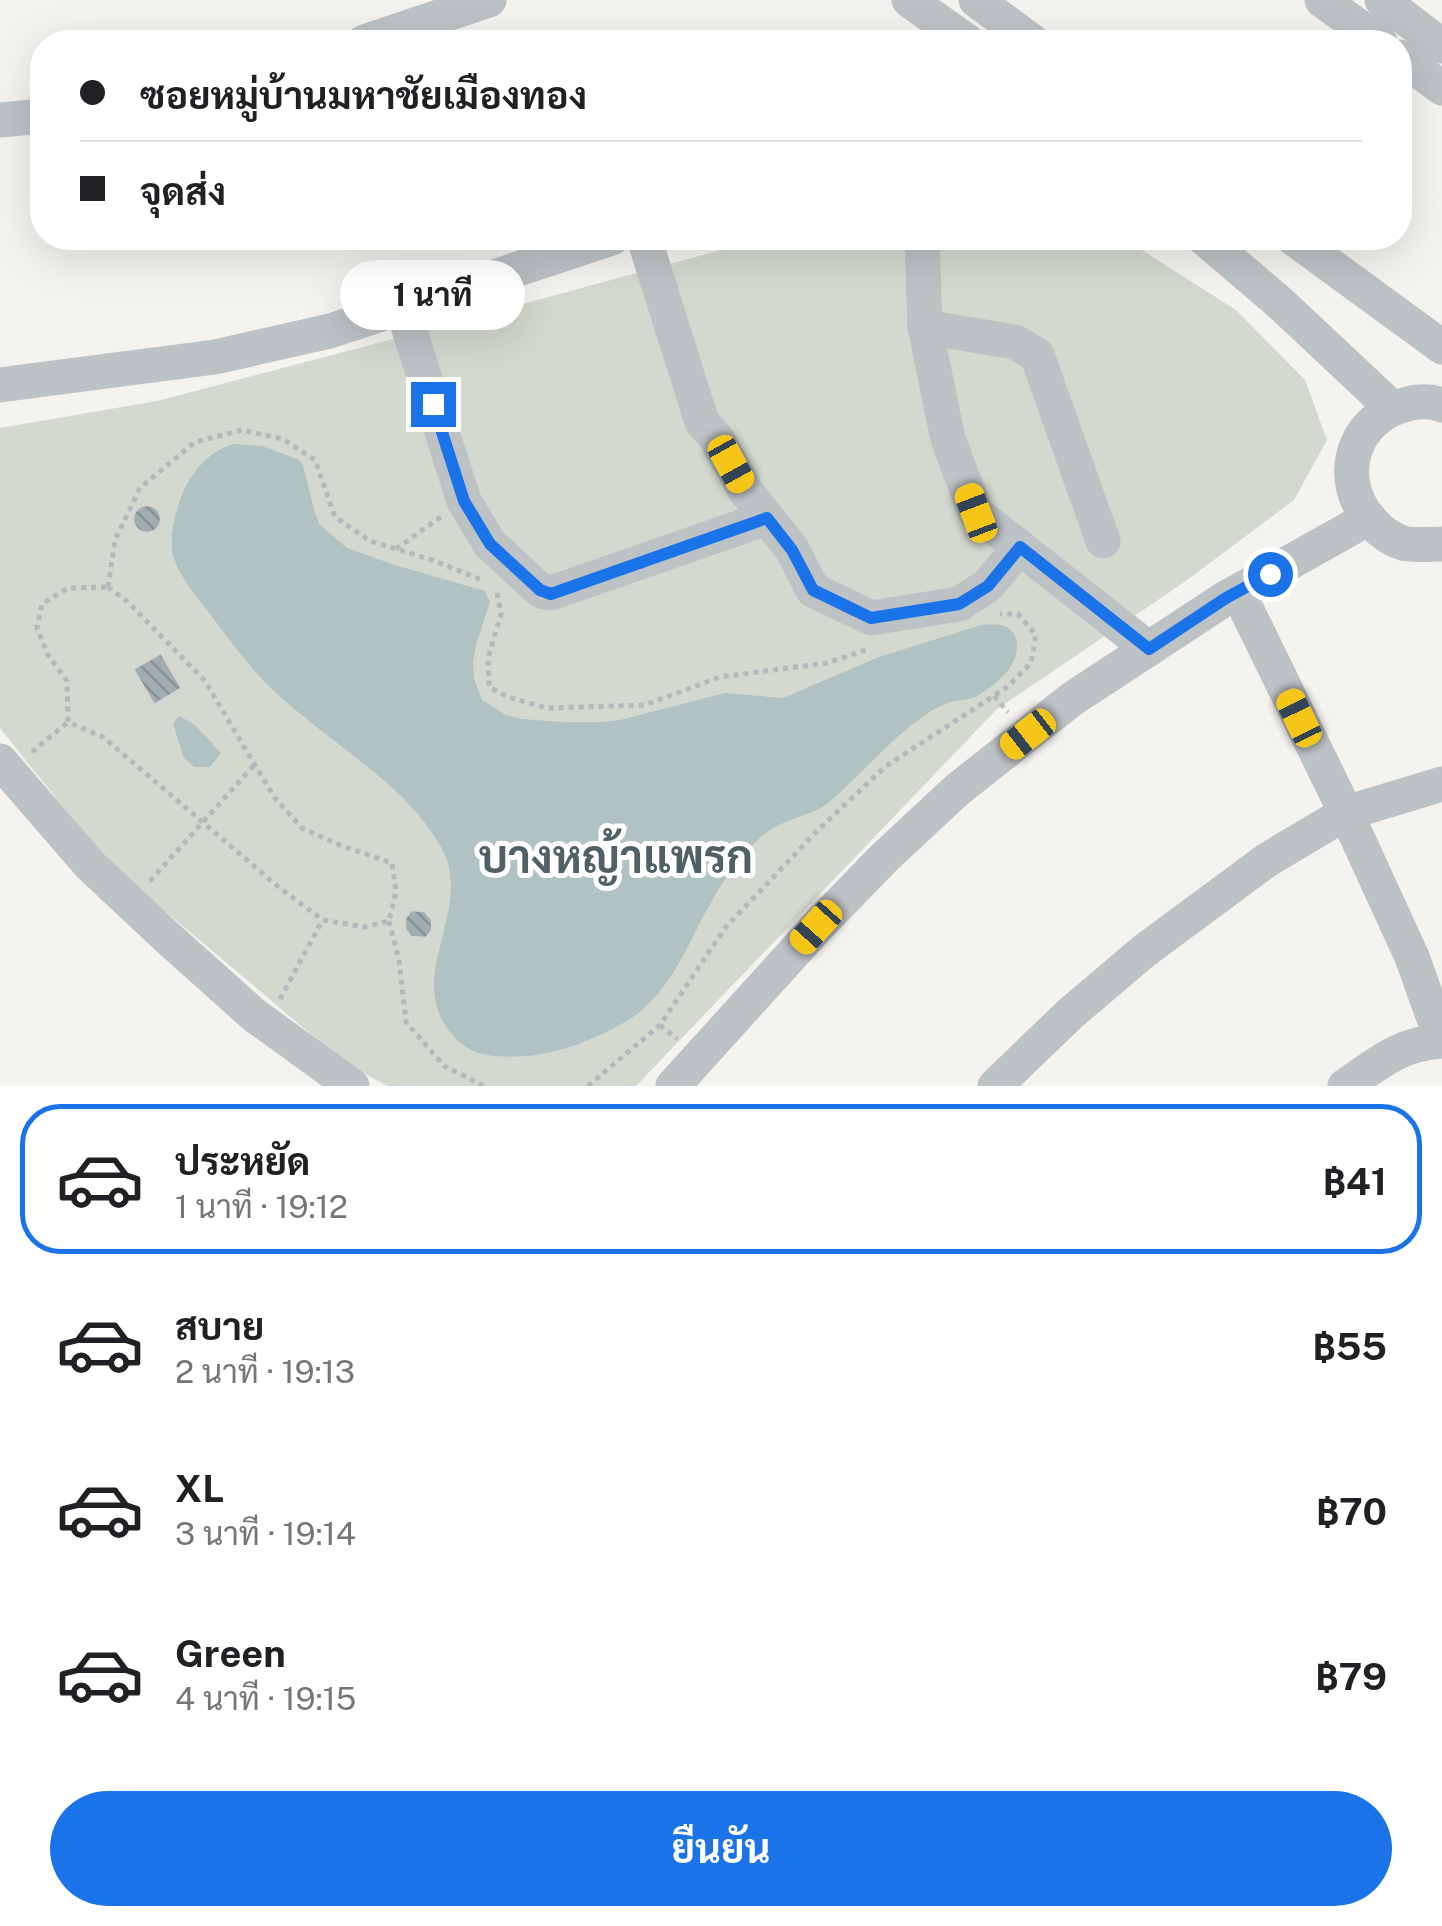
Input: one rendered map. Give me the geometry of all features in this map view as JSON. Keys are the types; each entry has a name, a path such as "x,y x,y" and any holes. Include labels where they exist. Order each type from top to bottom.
{"street":[{"path":"400,30 489,0"},
{"path":"909,0 951,30"},
{"path":"976,0 1017,30"},
{"path":"1322,0 1363,30"},
{"path":"1382,0 1442,46"},
{"path":"1412,66 1442,88"},
{"path":"0,120 30,117"},
{"path":"0,385 215,357 330,331 575,250"},
{"path":"648,250 702,422 717,438 745,490 792,550 813,590 871,618 959,604 988,586 1020,547"},
{"path":"922,250 924,327 948,440 976,513 1149,649"},
{"path":"1218,250 1280,302 1417,405"},
{"path":"1310,250 1439,339 1417,405"},
{"path":"402,307 464,501 490,544 540,590 551,594 767,518"},
{"path":"924,327 1015,342 1037,354 1103,542"},
{"path":"1417,405 1371,423 1362,434 1352,458 1352,485 1359,508 1382,533 1405,544 1442,544"},
{"path":"673,1086 816,927 957,790 1072,699 1238,592 1369,518"},
{"path":"1238,592 1412,958 1442,1041 1399,1050 1346,1086"},
{"path":"5,766 90,865 130,903 266,1024 352,1086"},
{"path":"995,1086 1071,1013 1144,951 1267,860 1346,813 1442,784"}],"path":[{"path":"108,587 114,540 140,488 196,442 242,430 283,438 314,460 335,517 370,540 486,582"},
{"path":"396,549 464,501"},
{"path":"68,722 67,681 48,655 37,628 42,604 68,588 108,587 127,601 205,681 274,797 302,828 392,863 396,891 388,922 399,960 406,1022 444,1066 482,1086"},
{"path":"496,588 501,614 488,658 489,687 508,697 548,708 645,705 720,677 827,663 877,647"},
{"path":"588,1086 660,1026 725,928 818,830 886,766 1006,688 1031,663 1036,636 1018,614 992,614"},
{"path":"5,766 68,722"},
{"path":"68,722 104,737 276,885 323,920 365,927 388,922"},
{"path":"130,903 254,764"},
{"path":"266,1024 323,920"}],"shaded area":[{"path":"721,250 1142,250 1236,310 1305,380 1327,440 1294,500 1183,583 997,709 636,1086 387,1086 344,1062 108,863 0,728 0,428 157,401"},
{"path":"234,444 262,446 297,459 303,465 320,525 347,548 485,591 490,602 476,645 474,678 482,700 506,715 601,722 725,693 783,698 879,657 981,625 1000,625 1015,636 1013,663 975,697 929,712 829,802 762,836 723,883 675,970 640,1012 605,1033 557,1051 521,1056 482,1054 450,1032 438,1010 436,964 451,893 450,870 441,847 409,804 390,786 264,681 194,594 176,563 172,532 186,486 209,457"},
{"path":"179,716 194,724 221,753 210,767 194,767 184,758 173,724"}],"building":[{"path":"147,505 157,509 161,519 157,529 147,533 137,529 133,519 137,509"},
{"path":"161,653 182,688 154,705 133,669"},
{"path":"411,910 425,911 432,920 432,931 426,938 411,937 405,929 405,918"}],"district":[{"name":"บางหญ้าแพรก","path":"616,857"}],"route":[{"path":"433,404 464,501 490,544 540,590 551,594 767,518 792,550 813,590 871,618 959,604 988,586 1020,547 1149,649 1270,574"}]}
